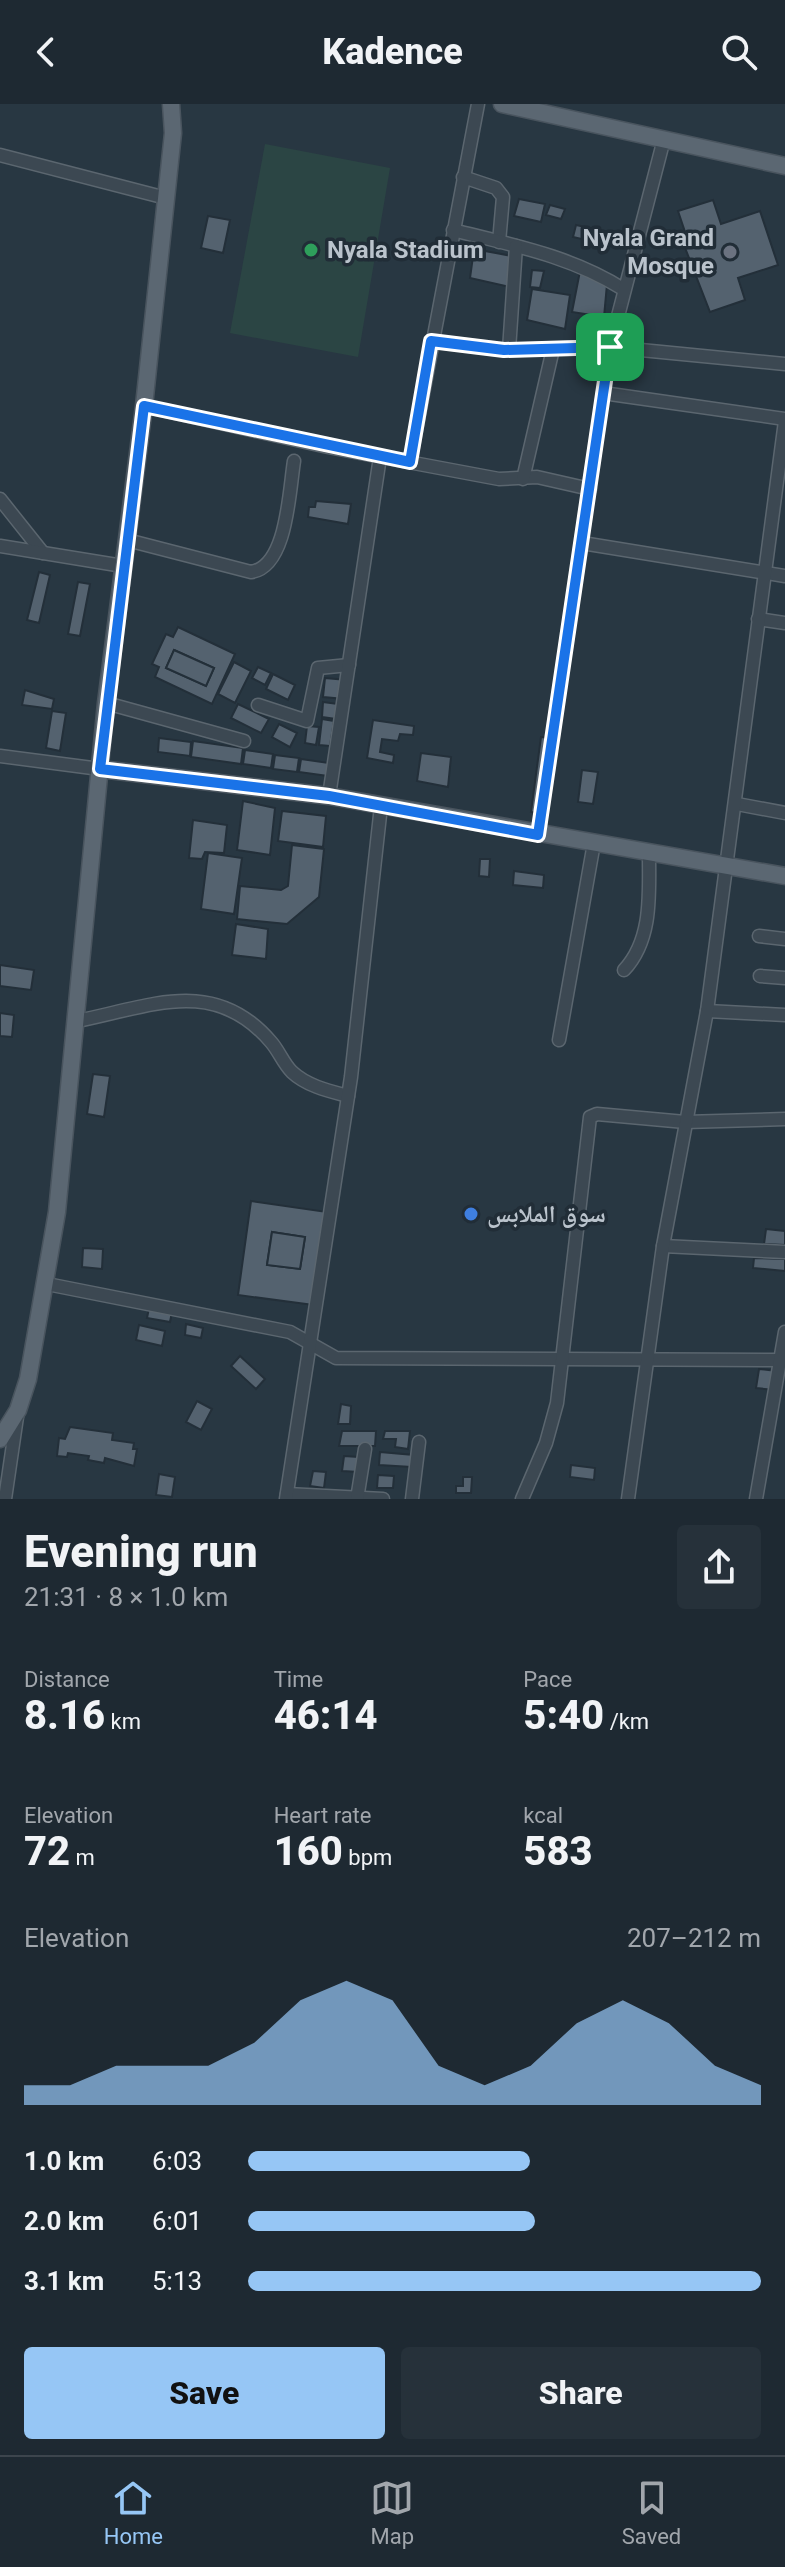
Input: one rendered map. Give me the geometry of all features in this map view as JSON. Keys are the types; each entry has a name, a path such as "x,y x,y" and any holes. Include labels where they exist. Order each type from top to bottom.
{"main road":[{"path":"0,1439 18,1410 47,1284 65,1151 106,703 144,406 173,133 171,104"},
{"path":"173,133 183,104"},
{"path":"502,104 551,109 664,139 785,166"},
{"path":"100,769 329,796 785,876"}],"street":[{"path":"410,462 478,104"},
{"path":"538,835 610,347 664,139"},
{"path":"0,155 166,198"},
{"path":"463,177 496,188 503,197 499,242"},
{"path":"453,230 591,270 623,289"},
{"path":"509,350 516,246"},
{"path":"431,341 509,350 610,347 785,364"},
{"path":"523,479 553,349"},
{"path":"603,393 785,420 763,572 737,804 707,1011 663,1246 628,1499"},
{"path":"144,406 380,457 499,479 545,478 590,489"},
{"path":"329,796 380,457"},
{"path":"127,540 251,572 262,571 277,554 294,461"},
{"path":"0,499 43,553"},
{"path":"582,543 785,576"},
{"path":"0,546 123,566"},
{"path":"758,619 785,623"},
{"path":"258,705 307,721 318,668 349,665"},
{"path":"106,703 244,741"},
{"path":"0,756 100,769"},
{"path":"737,804 785,813"},
{"path":"381,806 348,1096 286,1497 383,1499"},
{"path":"559,1040 594,843"},
{"path":"624,970 637,953 648,915 649,854"},
{"path":"759,936 785,939"},
{"path":"760,976 785,978"},
{"path":"77,1021 180,998 214,1005 241,1015 272,1042 301,1079 348,1096"},
{"path":"707,1011 785,1015"},
{"path":"522,1499 546,1443 564,1358 590,1117 597,1114 685,1122 785,1119"},
{"path":"663,1246 785,1252"},
{"path":"47,1284 290,1332 336,1358 783,1360"},
{"path":"756,1499 783,1360 785,1332"},
{"path":"5,1499 18,1410"},
{"path":"412,1499 419,1442"},
{"path":"357,1498 365,1449"}],"green space":[{"name":"Nyala Stadium","path":"265,144 390,168 358,357 230,333"}],"building":[{"path":"519,199 545,204 541,222 514,216"},
{"name":"Nyala Grand Mosque","path":"713,200 721,224 760,211 778,265 738,278 745,300 710,312 682,240 687,238 678,211"},
{"path":"550,205 565,209 561,219 546,215"},
{"path":"208,216 230,220 223,253 201,248"},
{"path":"576,225 619,234 616,247 573,237"},
{"path":"474,249 512,256 510,287 470,278"},
{"path":"532,270 544,271 540,288 530,287"},
{"path":"580,271 608,273 604,317 572,312"},
{"path":"532,289 570,295 565,329 527,320"},
{"path":"316,501 351,504 348,524 308,517 309,507 315,507"},
{"path":"39,572 50,575 39,623 27,620"},
{"path":"78,582 90,584 80,636 68,634"},
{"path":"178,627 235,654 212,704 155,677 159,667 152,664 166,634 173,637","holes":["174,650 214,668 206,686 166,668"]},
{"path":"174,650 214,668 206,686 166,668"},
{"path":"234,662 251,671 235,703 218,694"},
{"path":"258,667 271,673 265,685 252,678"},
{"path":"273,674 295,685 288,700 266,689"},
{"path":"325,678 347,680 345,699 323,697"},
{"path":"25,690 54,699 52,709 22,705"},
{"path":"323,702 338,704 336,719 322,717"},
{"path":"238,704 269,719 261,733 231,718"},
{"path":"52,711 66,713 60,751 46,748"},
{"path":"322,719 334,721 330,746 319,745"},
{"path":"373,720 414,726 413,735 400,734 398,741 382,739 380,752 394,755 393,763 367,758"},
{"path":"279,724 297,733 290,747 272,737"},
{"path":"307,726 319,727 316,745 305,743"},
{"path":"541,737 549,738 539,813 531,812"},
{"path":"159,738 191,742 190,756 158,752"},
{"path":"193,741 243,748 241,764 191,757"},
{"path":"245,750 273,754 271,768 243,764"},
{"path":"421,753 451,757 448,787 417,781"},
{"path":"275,755 299,758 297,772 273,769"},
{"path":"301,759 329,763 328,776 299,772"},
{"path":"582,770 598,772 593,804 578,802"},
{"path":"243,801 275,808 270,855 237,850"},
{"path":"282,811 326,816 323,847 278,841"},
{"path":"193,820 227,825 224,853 205,852 202,859 189,858"},
{"path":"292,845 324,849 319,897 287,924 237,919 240,886 281,890 288,886"},
{"path":"208,853 242,858 234,914 201,909"},
{"path":"480,859 490,859 489,877 479,876"},
{"path":"514,871 544,875 543,888 513,885"},
{"path":"236,924 268,929 266,959 232,955"},
{"path":"0,965 34,970 31,990 0,986"},
{"path":"0,1013 14,1015 12,1037 0,1036"},
{"path":"93,1074 110,1076 104,1117 87,1114"},
{"path":"251,1201 334,1213 321,1306 238,1295","holes":["272,1232 305,1237 300,1269 267,1265"]},
{"path":"766,1229 785,1231 785,1245 764,1244"},
{"path":"272,1232 305,1237 300,1269 267,1265"},
{"path":"83,1248 103,1249 102,1269 82,1267"},
{"path":"754,1258 785,1259 785,1271 753,1268"},
{"path":"149,1308 172,1312 170,1322 147,1318"},
{"path":"186,1324 203,1328 201,1338 185,1335"},
{"path":"139,1325 165,1331 162,1346 136,1340"},
{"path":"240,1356 265,1379 256,1389 231,1366"},
{"path":"759,1369 777,1371 775,1390 756,1388"},
{"path":"197,1401 212,1409 201,1430 186,1422"},
{"path":"341,1404 351,1406 350,1424 338,1424"},
{"path":"70,1427 113,1433 112,1440 134,1443 133,1449 137,1449 134,1466 105,1458 104,1463 88,1460 89,1456 68,1453 67,1457 57,1456 59,1438 65,1439"},
{"path":"342,1431 376,1431 375,1446 339,1446"},
{"path":"385,1431 410,1431 408,1449 395,1447 396,1439 383,1439"},
{"path":"380,1452 414,1455 412,1467 379,1465"},
{"path":"344,1456 359,1457 359,1472 342,1471"},
{"path":"571,1465 595,1468 594,1480 570,1477"},
{"path":"313,1471 326,1472 324,1488 310,1486"},
{"path":"159,1474 175,1477 172,1497 156,1495"},
{"path":"378,1475 394,1476 393,1488 377,1488"},
{"path":"463,1477 472,1477 471,1493 456,1493 456,1486 463,1486"}],"place":[{"name":"Nyala Stadium","path":"311,250"},
{"name":"Nyala Grand Mosque","path":"730,252"},
{"name":"سوق الملابس","path":"471,1214"}],"route":[{"path":"431,341 504,350 610,347 538,835 329,796 100,769 144,406 410,462 431,341"}]}
